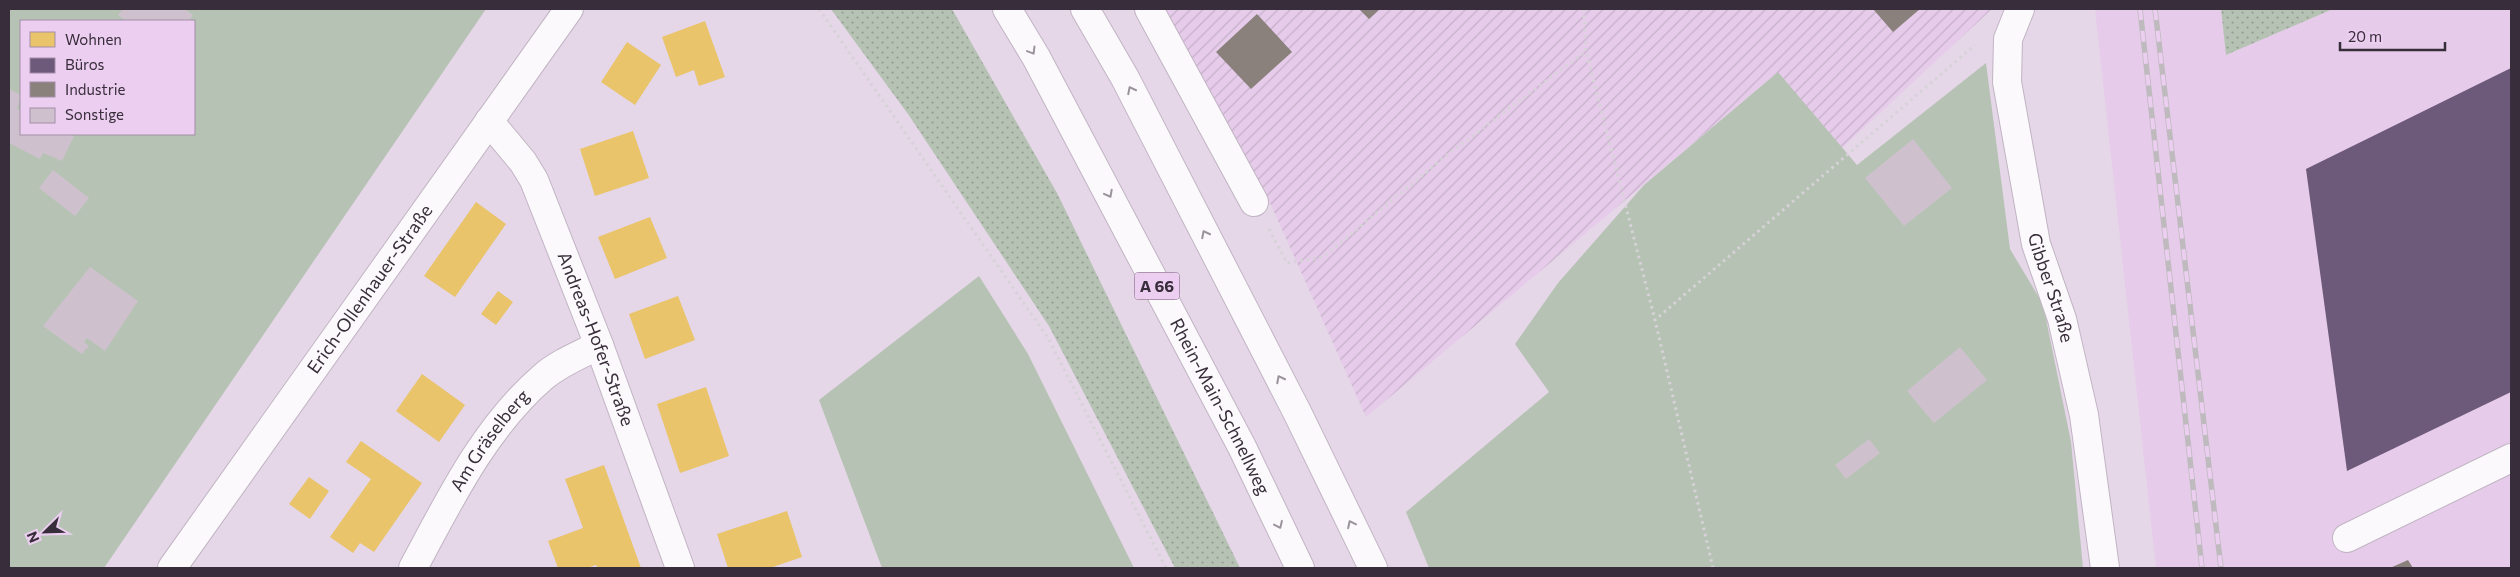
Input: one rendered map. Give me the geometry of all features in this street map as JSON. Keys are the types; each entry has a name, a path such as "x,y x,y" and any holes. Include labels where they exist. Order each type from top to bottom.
{"main road":[{"name":"Erich-Ollenhauer-Straße","path":"172,568 569,9"},
{"name":"Rhein-Main-Schnellweg","path":"1007,9 1036,57 1242,447 1300,568"},
{"path":"1084,9 1125,78 1288,395 1373,568"},
{"path":"1149,9 1254,202"},
{"name":"Gibber Straße","path":"2017,16 2008,39 2007,82 2036,244 2062,319 2084,415 2105,568"},
{"name":"Andreas-Hofer-Straße","path":"489,122 523,162 534,180 599,345 680,568"},
{"name":"Am Gräselberg","path":"413,568 458,483 499,424 543,377 568,360 599,345"},
{"path":"2347,538 2511,458"}],"path":[{"path":"819,9 1048,338 1166,568"},
{"path":"1584,9 1586,51 1655,320 1713,568"},
{"path":"1655,320 1973,46 2017,16"},
{"path":"1254,202 1288,263 1323,257 1447,155 1586,51"}],"shaded area":[{"path":"1163,9 1992,9 1841,149 1777,73 1366,417 1271,205"},
{"path":"2095,9 2221,9 2226,54 2333,9 2511,9 2511,568 2156,568"}],"green space":[{"path":"9,9 486,9 104,568 9,568"},
{"path":"831,9 952,9 1057,193 1240,568 1175,568 1049,326 908,114"},
{"path":"2221,9 2333,9 2226,55"},
{"path":"1986,63 2010,249 2043,304 2071,442 2083,568 1429,568 1406,512 1549,392 1515,344 1558,283 1644,185 1778,72 1857,165"},
{"path":"979,276 1028,354 1134,568 882,568 819,400"}],"building: Wohnen":[{"path":"705,21 725,77 699,86 694,70 676,77 662,37"},
{"path":"627,42 661,65 635,105 601,82"},
{"path":"633,131 649,178 595,196 580,149"},
{"path":"476,202 506,224 455,297 424,276"},
{"path":"650,217 667,258 615,279 598,237"},
{"path":"498,291 513,302 496,325 481,314"},
{"path":"678,296 695,340 645,359 629,314"},
{"path":"422,374 465,405 439,442 396,411"},
{"path":"706,387 729,456 680,473 657,404"},
{"path":"361,441 422,483 374,552 360,543 353,553 330,537 371,479 346,462"},
{"path":"604,465 641,568 598,568 596,565 587,568 558,568 548,541 583,528 565,479"},
{"path":"309,477 329,491 310,519 289,504"},
{"path":"787,511 802,557 770,568 728,568 717,534"}],"building: Büros":[{"path":"2511,68 2511,392 2347,471 2306,169"}],"building: Industrie":[{"path":"1359,9 1380,9 1369,19"},
{"path":"1873,9 1920,9 1893,32"},
{"path":"1257,14 1292,52 1251,89 1216,52"},
{"path":"2408,560 2413,568 2390,568"}],"building: Sonstige":[{"path":"123,9 185,9 193,15 190,20 125,20 118,15"},
{"path":"9,89 20,94 17,109 20,110 20,135 74,136 62,161 43,153 40,159 9,143"},
{"path":"1913,139 1952,188 1904,226 1865,178"},
{"path":"53,170 89,198 75,216 39,188"},
{"path":"90,267 138,301 105,351 87,338 84,342 89,346 82,354 43,326"},
{"path":"1960,347 1987,380 1934,423 1907,391"},
{"path":"1869,439 1880,453 1846,479 1835,465"}],"railway":[{"path":"2140,9 2202,568"},
{"path":"2155,9 2221,568"}]}
